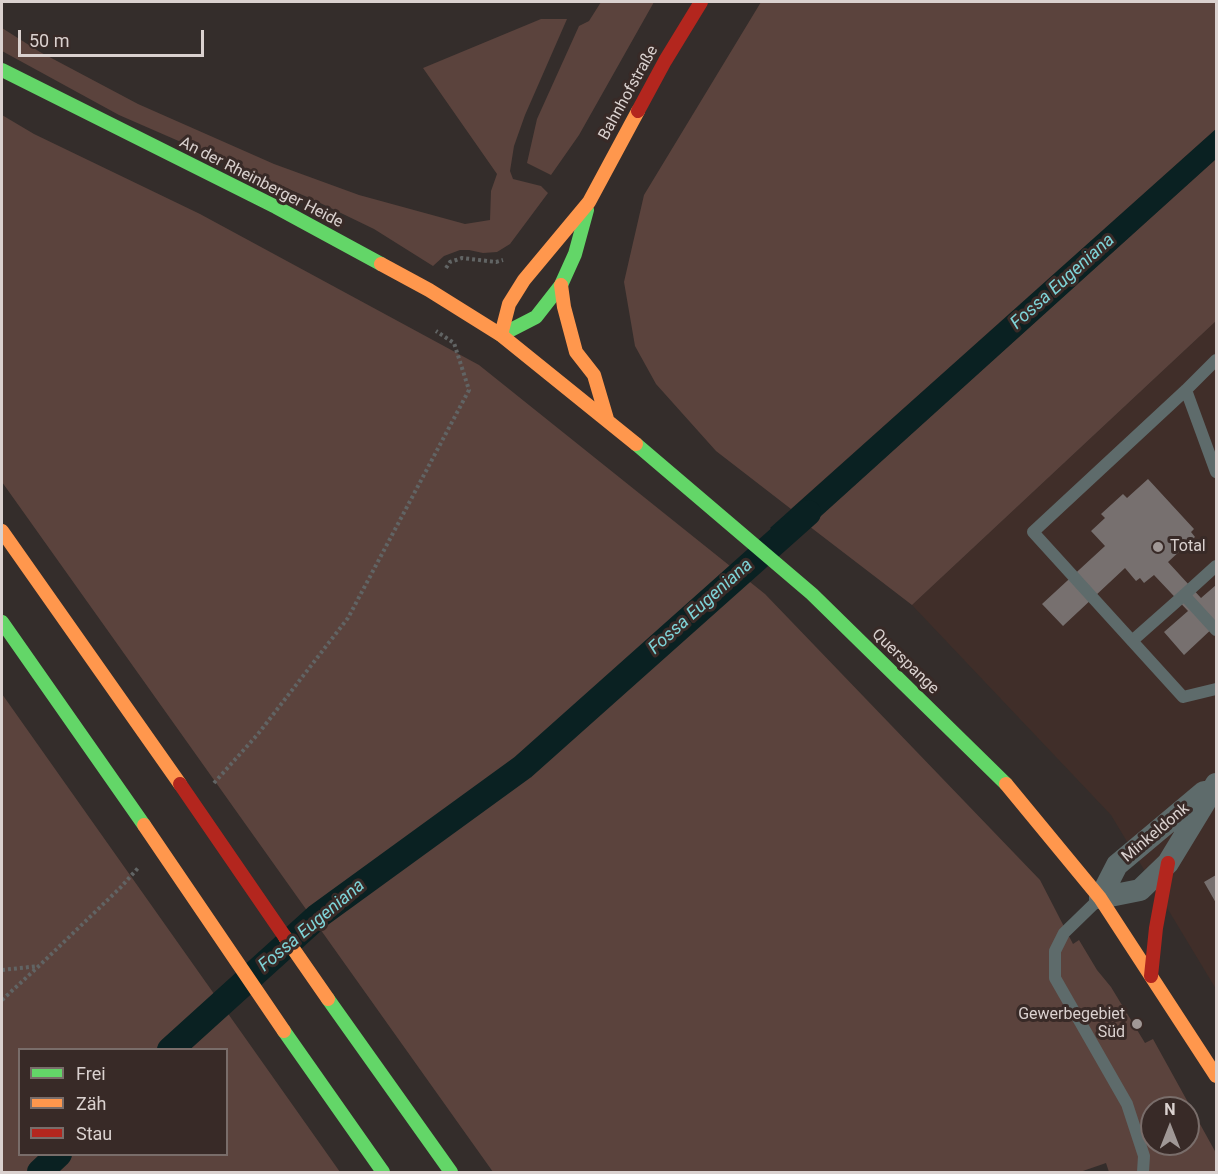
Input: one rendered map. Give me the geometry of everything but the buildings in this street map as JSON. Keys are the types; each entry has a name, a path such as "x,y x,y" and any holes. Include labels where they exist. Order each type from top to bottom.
{"main road":[{"name":"Bahnhofstraße","path":"501,335 509,304 524,280 589,202 665,60 701,2"},
{"name":"An der Rheinberger Heide","path":"2,70 276,207 429,290 501,335"},
{"name":"Bahnhofstraße","path":"501,335 536,317 561,285 575,254 589,202"},
{"path":"561,285 564,307 576,352 594,375 607,419"},
{"name":"Querspange","path":"501,335 607,419 812,594 1013,791 1100,898 1216,1076"},
{"path":"2,531 451,1173"},
{"path":"2,622 383,1173"},
{"path":"1151,976 1156,928 1168,863"}],"street":[{"name":"Minkeldonk","path":"1100,898 1117,865 1216,783"},
{"name":"Minkeldonk","path":"1100,898 1140,890 1168,863 1216,783"}],"lane":[{"path":"1216,360 1033,532 1183,697 1216,689"},
{"path":"1186,390 1216,472"},
{"path":"1132,641 1216,566"},
{"path":"1184,595 1216,630"},
{"path":"1100,898 1064,933 1055,951 1055,978 1127,1104 1144,1156 1143,1173"}],"path":[{"path":"429,290 450,262 462,258 496,262 508,258"},
{"path":"212,785 258,734 348,618 469,390 454,343 429,326"},
{"path":"2,1000 120,888 143,862"},
{"path":"2,970 40,965"}],"shaded area":[{"path":"601,2 654,2 579,135 551,175 527,163 537,119 579,26 589,21"},
{"path":"761,2 1216,2 1216,129 791,509 716,451 656,384 635,346 624,282 644,195"},
{"path":"541,19 567,19 525,115 514,146 510,171 513,179 541,186 548,193 510,244 497,252 460,250 444,256 433,266 374,229 314,200 119,115 2,51 2,28 40,52 138,104 274,164 359,195 465,224 490,220 491,191 497,174 423,68"},
{"path":"2,115 34,134 200,214 479,365 765,594 1040,880 1073,944 1079,940 1145,1043 1153,1039 1184,1096 1140,1096 1140,1156 1200,1156 1200,1124 1216,1153 1216,1172 1109,1172 1106,1163 1080,1172 493,1172 2,482"},
{"path":"1216,159 1216,321 912,605 809,526"},
{"path":"1216,321 1216,989 1111,815 912,605"},
{"path":"2,694 340,1172 2,1172"}],"water":[{"path":"1216,129 1216,159 790,544 770,528"}],"waterway":[{"name":"Fossa Eugeniana","path":"172,1048 318,916 523,767 808,513"},
{"name":"Fossa Eugeniana","path":"40,1172 57,1156"}],"traffic: fast":[{"path":"2,70 276,207 381,264"},
{"path":"501,335 536,317 561,285 575,254 587,210"},
{"path":"636,444 812,594 1006,784"},
{"path":"2,622 144,825"},
{"path":"328,999 451,1172"},
{"path":"284,1031 383,1172"}],"traffic: slow":[{"path":"501,335 509,304 524,280 589,202 638,111"},
{"path":"381,264 429,290 501,335 636,444"},
{"path":"561,285 564,307 576,352 594,375 607,419"},
{"path":"2,531 180,784"},
{"path":"1006,784 1100,898 1216,1076"},
{"path":"144,825 284,1031"},
{"path":"285,937 328,999"}],"traffic: jam":[{"path":"638,111 701,2"},
{"path":"180,784 285,937"},
{"path":"1151,976 1156,928 1168,863"}],"place":[{"name":"Total","path":"1158,547"},
{"name":"Gewerbegebiet Süd","path":"1137,1024"}]}
